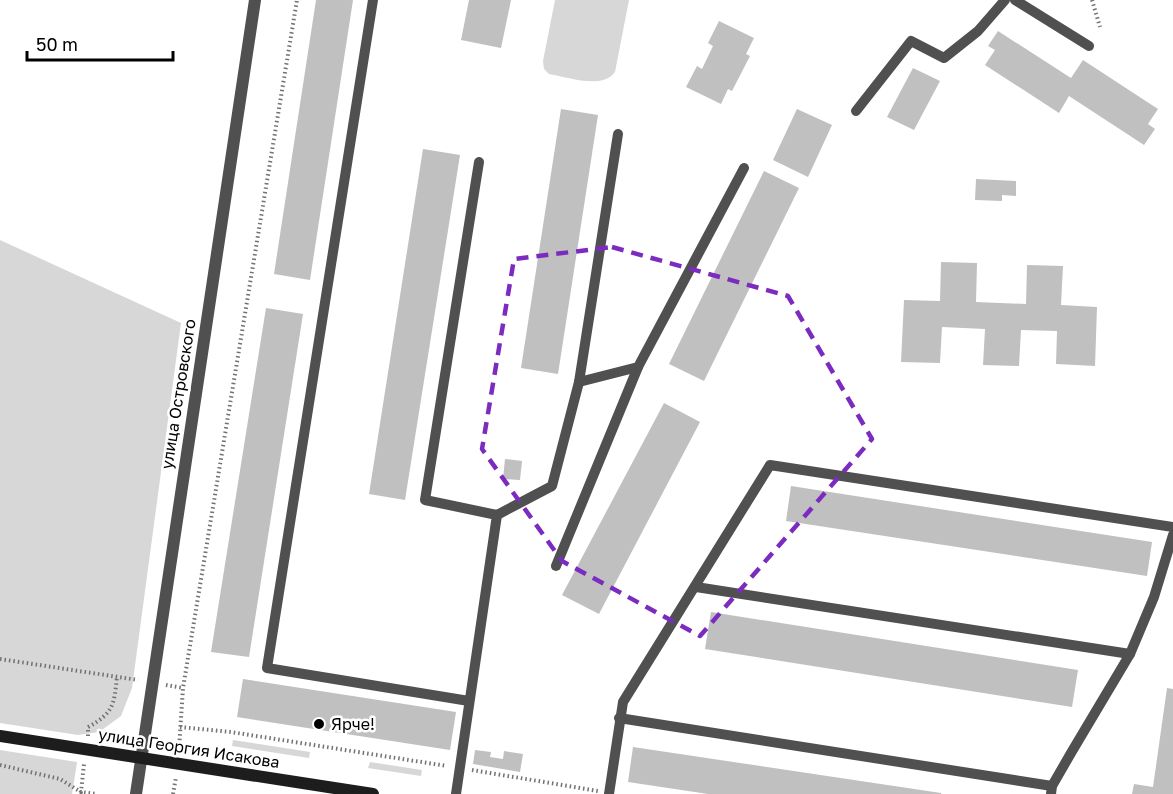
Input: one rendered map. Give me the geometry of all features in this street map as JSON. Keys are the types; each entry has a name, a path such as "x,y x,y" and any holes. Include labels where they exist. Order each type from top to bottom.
{"street":[{"name":"улица Островского","path":"136,794 255,0"},
{"name":"улица Георгия Исакова","path":"0,736 373,794"}],"lane":[{"path":"373,0 267,668 470,701"},
{"path":"856,111 911,41 944,58 978,31 1005,0"},
{"path":"1015,0 1089,46"},
{"path":"479,162 425,500 497,515 552,486 579,382 618,134"},
{"path":"556,566 638,367 744,168"},
{"path":"579,382 638,367"},
{"path":"609,793 623,702 770,465 1173,527"},
{"path":"456,794 497,515"},
{"path":"619,718 1052,790 1130,654 1154,597 1173,535"},
{"path":"696,587 1130,654"}],"path":[{"path":"178,762 183,688 297,0"},
{"path":"1092,0 1100,27"},
{"path":"0,659 183,688"},
{"path":"80,793 88,726 100,721 110,712 117,677"},
{"path":"180,728 231,732 609,793"},
{"path":"0,765 60,779 80,793 96,794"}],"highlighted area":[{"path":"612,247 788,296 872,439 700,636 562,561 482,449 514,259"}],"shaded area":[{"path":"555,0 629,0 615,72 609,77 602,80 584,81 549,74 544,69 543,61"},
{"path":"0,240 181,323 132,688 121,716 99,732 78,735 0,723"},
{"path":"233,740 310,752 309,758 232,746"},
{"path":"0,750 77,762 72,794 0,794"},
{"path":"370,762 422,770 421,776 368,768"}],"building":[{"path":"316,0 353,0 310,280 274,274"},
{"path":"469,0 511,0 501,48 461,40"},
{"path":"719,21 754,38 746,54 750,56 732,91 728,89 721,104 686,87 697,66 702,69 713,46 708,43"},
{"path":"998,31 1071,78 1083,60 1158,109 1148,124 1155,129 1144,145 1069,96 1059,113 985,65 995,50 988,46"},
{"path":"913,68 940,81 914,130 887,117"},
{"path":"561,109 598,115 558,374 521,368"},
{"path":"797,109 832,125 808,177 773,160"},
{"path":"423,149 460,155 405,500 369,494"},
{"path":"764,171 799,188 704,381 669,364"},
{"path":"976,179 1016,181 1016,196 1002,195 1002,201 975,200"},
{"path":"941,262 977,263 976,302 1026,304 1027,265 1063,266 1061,305 1097,307 1095,366 1056,364 1057,331 1021,330 1019,366 983,365 985,329 942,327 940,363 901,362 904,300 940,301"},
{"path":"266,308 303,314 249,657 211,652"},
{"path":"664,403 700,422 599,614 562,595"},
{"path":"505,459 522,461 520,480 503,479"},
{"path":"791,486 1152,542 1147,576 786,521"},
{"path":"711,612 1078,670 1072,707 705,649"},
{"path":"243,679 456,712 450,750 237,717"},
{"path":"1167,688 1173,689 1173,794 1132,794 1134,784 1153,787"},
{"path":"633,747 941,794 708,794 628,782"},
{"path":"475,750 491,752 490,757 503,759 504,751 523,754 520,772 473,764"}],"place":[{"name":"Ярче!","path":"319,724"}]}
